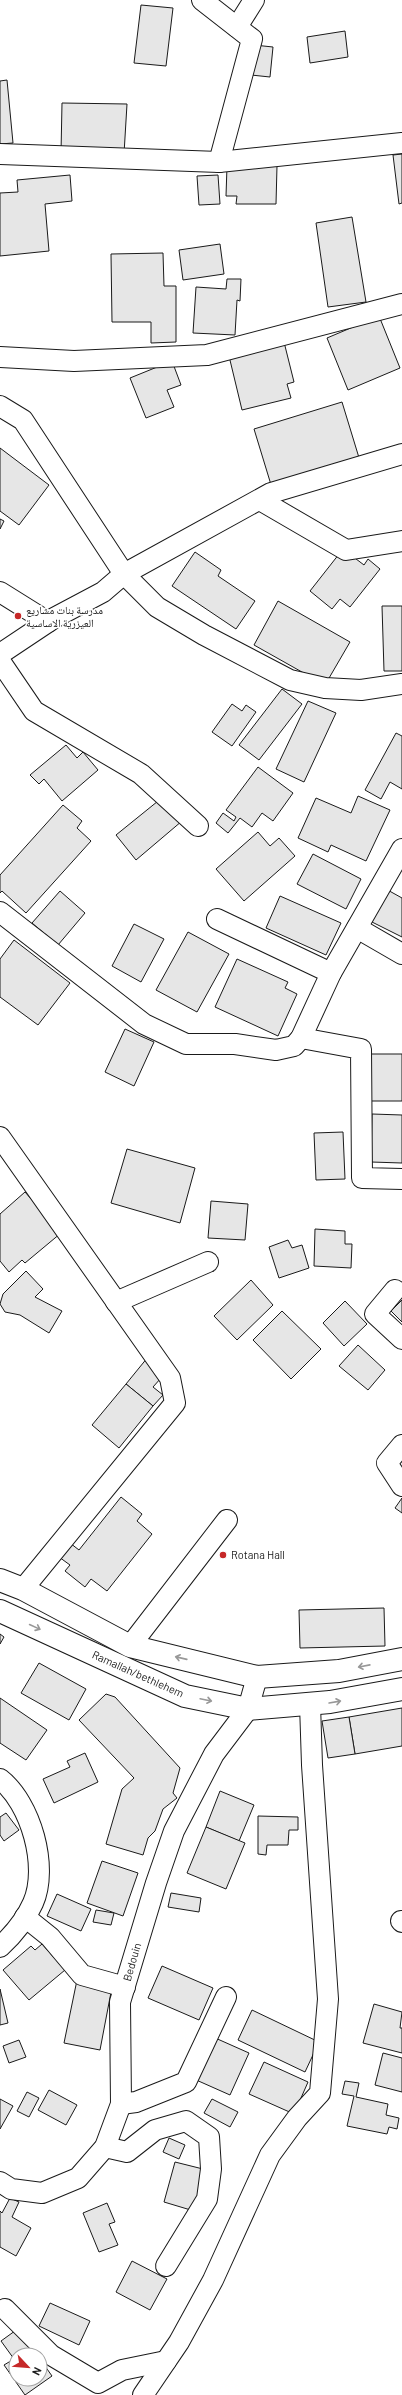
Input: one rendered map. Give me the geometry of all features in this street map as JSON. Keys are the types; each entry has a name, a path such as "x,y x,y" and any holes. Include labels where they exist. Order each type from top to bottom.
{"main road":[{"name":"Ramallah/bethlehem","path":"0,1580 23,1589 130,1646 257,1677 339,1671 402,1659"},
{"name":"Ramallah/bethlehem","path":"0,1611 185,1696 248,1709 310,1704 402,1689"}],"street":[{"path":"202,0 252,39 219,162"},
{"path":"237,27 254,0"},
{"path":"0,154 219,162 402,143"},
{"path":"0,357 74,361 207,355 402,304"},
{"path":"0,406 23,420 124,574 157,607 204,635 290,680 325,688 361,690 402,684"},
{"path":"0,654 48,622 103,592 124,574 271,493 402,454"},
{"path":"260,500 346,550 402,541"},
{"path":"0,592 48,622"},
{"path":"0,661 34,711 141,774 198,826"},
{"path":"0,912 144,1024 186,1044 235,1044 276,1050 294,1046 301,1038 331,973 402,849"},
{"path":"216,919 331,973"},
{"path":"357,928 402,954"},
{"path":"301,1038 361,1049 362,1178 402,1179"},
{"path":"0,1136 170,1378 175,1403 23,1589"},
{"path":"116,1302 208,1262"},
{"path":"395,1290 375,1314 402,1338"},
{"path":"402,1445 387,1463 402,1486"},
{"path":"130,1646 227,1520"},
{"name":"Bedouin","path":"0,2182 11,2189 42,2193 78,2178 105,2146 121,2104 120,2002 174,1831 214,1754 248,1709 257,1677"},
{"path":"143,2395 166,2361 213,2280 270,2155 297,2118 320,2093 328,1999 312,1764 310,1704"},
{"path":"0,1779 20,1804 33,1831 40,1870 34,1902 18,1930 0,1947"},
{"path":"25,1918 50,1937 82,1975 125,1987"},
{"path":"121,2104 136,2102 186,2082 226,1997"},
{"path":"105,2146 127,2152 155,2130 186,2121 209,2137 211,2168 208,2199 166,2266"},
{"path":"4,2309 50,2355 98,2383 122,2370 166,2361"}],"building":[{"path":"141,5 173,8 166,66 134,63"},
{"path":"345,31 348,57 310,63 307,37"},
{"path":"254,45 273,47 270,77 251,75"},
{"path":"7,80 13,143 0,144 0,81"},
{"path":"62,103 127,104 124,154 61,153"},
{"path":"402,154 402,203 399,204 393,155"},
{"path":"227,166 277,166 276,204 236,204 237,196 226,196"},
{"path":"70,175 72,201 45,204 49,251 0,256 0,193 18,192 17,180"},
{"path":"218,175 220,204 199,205 197,176"},
{"path":"352,217 366,302 328,307 316,223"},
{"path":"220,244 224,274 183,280 179,250"},
{"path":"163,253 164,286 176,286 176,342 151,343 151,322 112,322 111,254"},
{"path":"227,279 241,279 240,301 237,300 235,335 193,333 196,287 226,289"},
{"path":"379,316 400,368 348,390 327,338"},
{"path":"284,342 294,382 287,384 291,398 242,410 229,356"},
{"path":"172,361 181,385 167,390 174,407 146,418 130,378"},
{"path":"342,402 360,461 272,488 254,429"},
{"path":"0,448 49,485 19,525 0,511"},
{"path":"0,519 4,521 0,529"},
{"path":"343,549 364,565 368,559 380,569 350,607 340,599 332,609 310,591"},
{"path":"195,552 221,570 218,576 255,601 236,629 172,586"},
{"path":"278,601 350,642 325,685 254,645"},
{"path":"382,606 402,606 402,671 384,671"},
{"path":"282,689 302,704 259,760 239,745"},
{"path":"308,701 336,713 304,782 276,769"},
{"path":"232,704 242,711 246,705 256,712 232,746 212,732"},
{"path":"396,733 402,736 402,789 390,782 381,799 365,790"},
{"path":"66,745 77,758 83,752 98,770 62,801 44,779 39,784 30,775"},
{"path":"258,767 293,793 273,821 262,813 252,827 240,818 228,833 216,823 223,813 234,821 236,817 226,810"},
{"path":"358,796 390,810 366,861 331,845 328,852 298,838 316,798 351,813"},
{"path":"163,797 182,821 136,860 116,835"},
{"path":"63,805 82,821 77,828 91,841 26,913 2,891 0,893 0,875"},
{"path":"258,832 270,846 279,838 295,856 244,901 216,869"},
{"path":"313,854 361,879 346,909 297,884"},
{"path":"384,888 402,898 402,937 368,920"},
{"path":"60,891 85,913 58,945 32,923"},
{"path":"280,896 341,923 326,955 266,928"},
{"path":"134,924 164,939 141,982 112,966"},
{"path":"188,932 229,954 197,1012 156,990"},
{"path":"14,940 70,983 38,1025 0,997 0,959"},
{"path":"237,959 288,982 285,988 297,994 278,1036 215,1007"},
{"path":"125,1029 154,1042 134,1086 105,1072"},
{"path":"367,1054 402,1054 402,1101 367,1101"},
{"path":"372,1114 402,1115 402,1163 371,1162"},
{"path":"343,1132 345,1179 316,1180 314,1133"},
{"path":"127,1149 195,1168 180,1223 111,1203"},
{"path":"25,1192 61,1233 25,1263 22,1260 9,1272 0,1261 0,1214"},
{"path":"211,1201 248,1204 245,1240 208,1238"},
{"path":"315,1229 345,1231 345,1244 352,1244 351,1268 314,1266"},
{"path":"288,1240 292,1248 302,1245 309,1268 279,1278 269,1247"},
{"path":"26,1271 43,1289 35,1297 62,1311 49,1333 20,1315 5,1312 0,1304 3,1294"},
{"path":"251,1280 273,1305 237,1340 214,1316"},
{"path":"402,1300 402,1322 391,1311"},
{"path":"345,1301 367,1324 344,1346 323,1323"},
{"path":"282,1311 321,1349 291,1379 253,1340"},
{"path":"358,1345 385,1370 368,1390 339,1366"},
{"path":"148,1357 161,1378 153,1387 163,1395 153,1406 126,1384"},
{"path":"126,1384 153,1406 119,1448 92,1425"},
{"path":"121,1497 142,1514 137,1521 152,1534 107,1591 91,1579 85,1587 65,1571 70,1565 59,1557 70,1543 79,1550"},
{"path":"402,1498 402,1513 395,1508"},
{"path":"384,1608 385,1646 300,1648 299,1610"},
{"path":"0,1634 4,1637 0,1644"},
{"path":"39,1663 86,1689 69,1720 21,1693"},
{"path":"106,1694 115,1697 180,1768 173,1793 177,1798 163,1809 155,1831 148,1838 143,1855 106,1844 122,1789 134,1778 79,1720"},
{"path":"0,1698 47,1730 26,1760 0,1743"},
{"path":"402,1708 402,1746 355,1754 349,1717"},
{"path":"349,1717 355,1754 328,1758 322,1721"},
{"path":"85,1753 98,1782 54,1803 43,1779 70,1767 67,1761"},
{"path":"220,1791 254,1805 239,1841 206,1827"},
{"path":"6,1813 19,1830 4,1841 0,1835 0,1817"},
{"path":"258,1816 298,1817 298,1830 289,1830 288,1845 267,1845 266,1855 258,1854"},
{"path":"206,1827 245,1843 226,1889 187,1873"},
{"path":"102,1861 138,1873 123,1916 87,1903"},
{"path":"171,1893 201,1898 199,1912 168,1907"},
{"path":"57,1894 91,1909 81,1931 47,1916"},
{"path":"96,1910 114,1913 111,1925 93,1922"},
{"path":"42,1944 65,1970 29,2000 3,1970 31,1946 35,1950"},
{"path":"162,1966 213,1988 199,2020 148,1998"},
{"path":"77,1980 112,1987 100,2050 64,2043"},
{"path":"0,1989 8,2023 0,2025"},
{"path":"374,2004 402,2012 400,2028 402,2028 402,2053 363,2043"},
{"path":"252,2010 319,2042 305,2072 238,2040"},
{"path":"213,2037 249,2053 230,2095 194,2079"},
{"path":"19,2040 26,2057 9,2063 3,2046"},
{"path":"383,2053 402,2058 402,2092 375,2085"},
{"path":"264,2062 308,2082 294,2114 249,2094"},
{"path":"345,2081 359,2083 356,2097 388,2104 386,2115 399,2118 397,2129 389,2127 387,2134 347,2126 354,2096 342,2094"},
{"path":"49,2090 77,2105 66,2125 38,2110"},
{"path":"27,2092 39,2098 29,2117 17,2111"},
{"path":"0,2099 13,2106 0,2129"},
{"path":"212,2099 238,2112 230,2127 204,2113"},
{"path":"169,2138 185,2145 179,2159 163,2152"},
{"path":"175,2162 207,2170 194,2211 164,2202"},
{"path":"10,2198 19,2202 12,2217 31,2228 16,2256 0,2247 0,2211 2,2213"},
{"path":"107,2203 115,2222 109,2224 118,2245 99,2252 83,2213"},
{"path":"132,2261 167,2279 150,2310 116,2292"},
{"path":"50,2303 90,2321 79,2345 39,2326"},
{"path":"19,2328 32,2347 8,2347 8,2351 1,2341"},
{"path":"8,2363 8,2371 4,2365"},
{"path":"48,2370 52,2376 48,2379"},
{"path":"19,2387 36,2387 25,2395"}],"place":[{"name":"مدرسة بنات مشاريع العيزرية الاساسية","path":"18,616"},
{"name":"Rotana Hall","path":"223,1555"}]}
